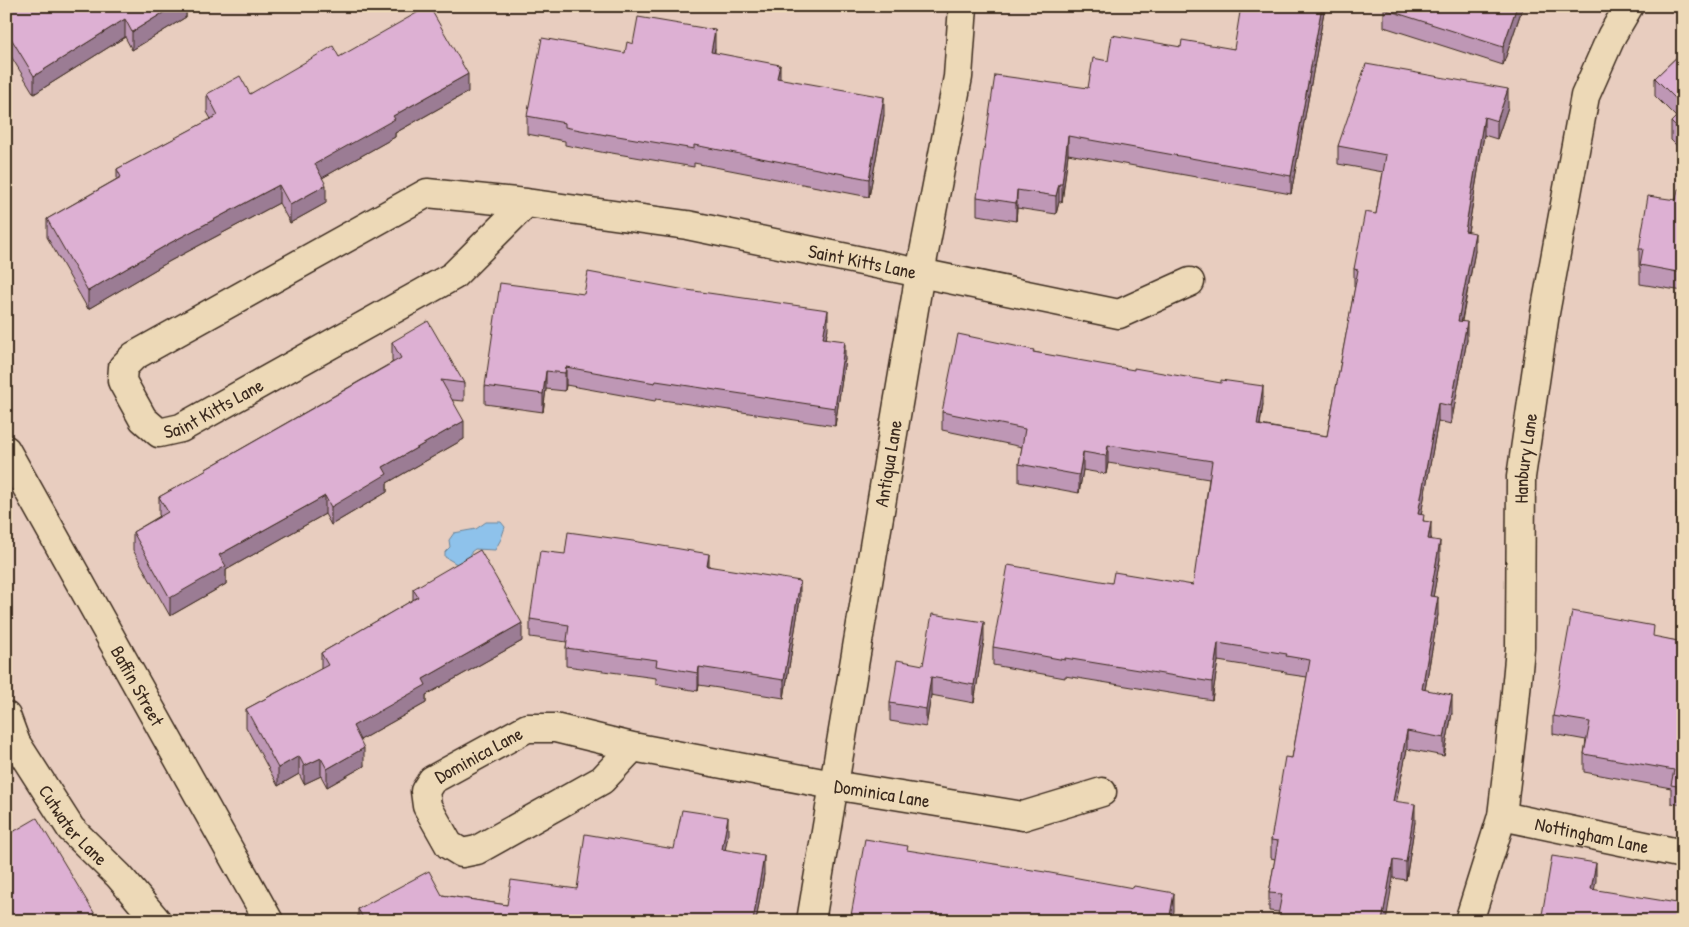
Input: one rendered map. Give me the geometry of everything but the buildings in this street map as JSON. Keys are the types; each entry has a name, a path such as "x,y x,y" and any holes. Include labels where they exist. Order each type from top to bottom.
{"street":[{"name":"Antiqua Lane","path":"811,921 920,273 958,77 963,6"},
{"name":"Hanbury Lane","path":"1469,921 1502,816 1520,648 1521,477 1545,313 1585,96 1612,35 1629,6"},
{"name":"Saint Kitts Lane","path":"526,203 453,276 181,428 159,433 143,419 122,381 123,367 134,356 427,193 526,203 688,225 1119,314 1190,282"},
{"name":"Baffin Street","path":"6,450 269,921"},
{"name":"Cutwater Lane","path":"6,716 16,743 71,829 118,876 157,921"},
{"name":"Dominica Lane","path":"633,747 602,780 477,850 462,852 449,844 427,806 425,791 432,780 527,728 555,728 633,747 834,785 1022,816 1102,792"},
{"name":"Nottingham Lane","path":"1502,816 1683,854"}],"water":[{"path":"486,522 501,522 505,527 495,550 475,549 471,552 471,563 462,567 445,557 445,552 450,547 449,540 454,533 476,529"}]}
